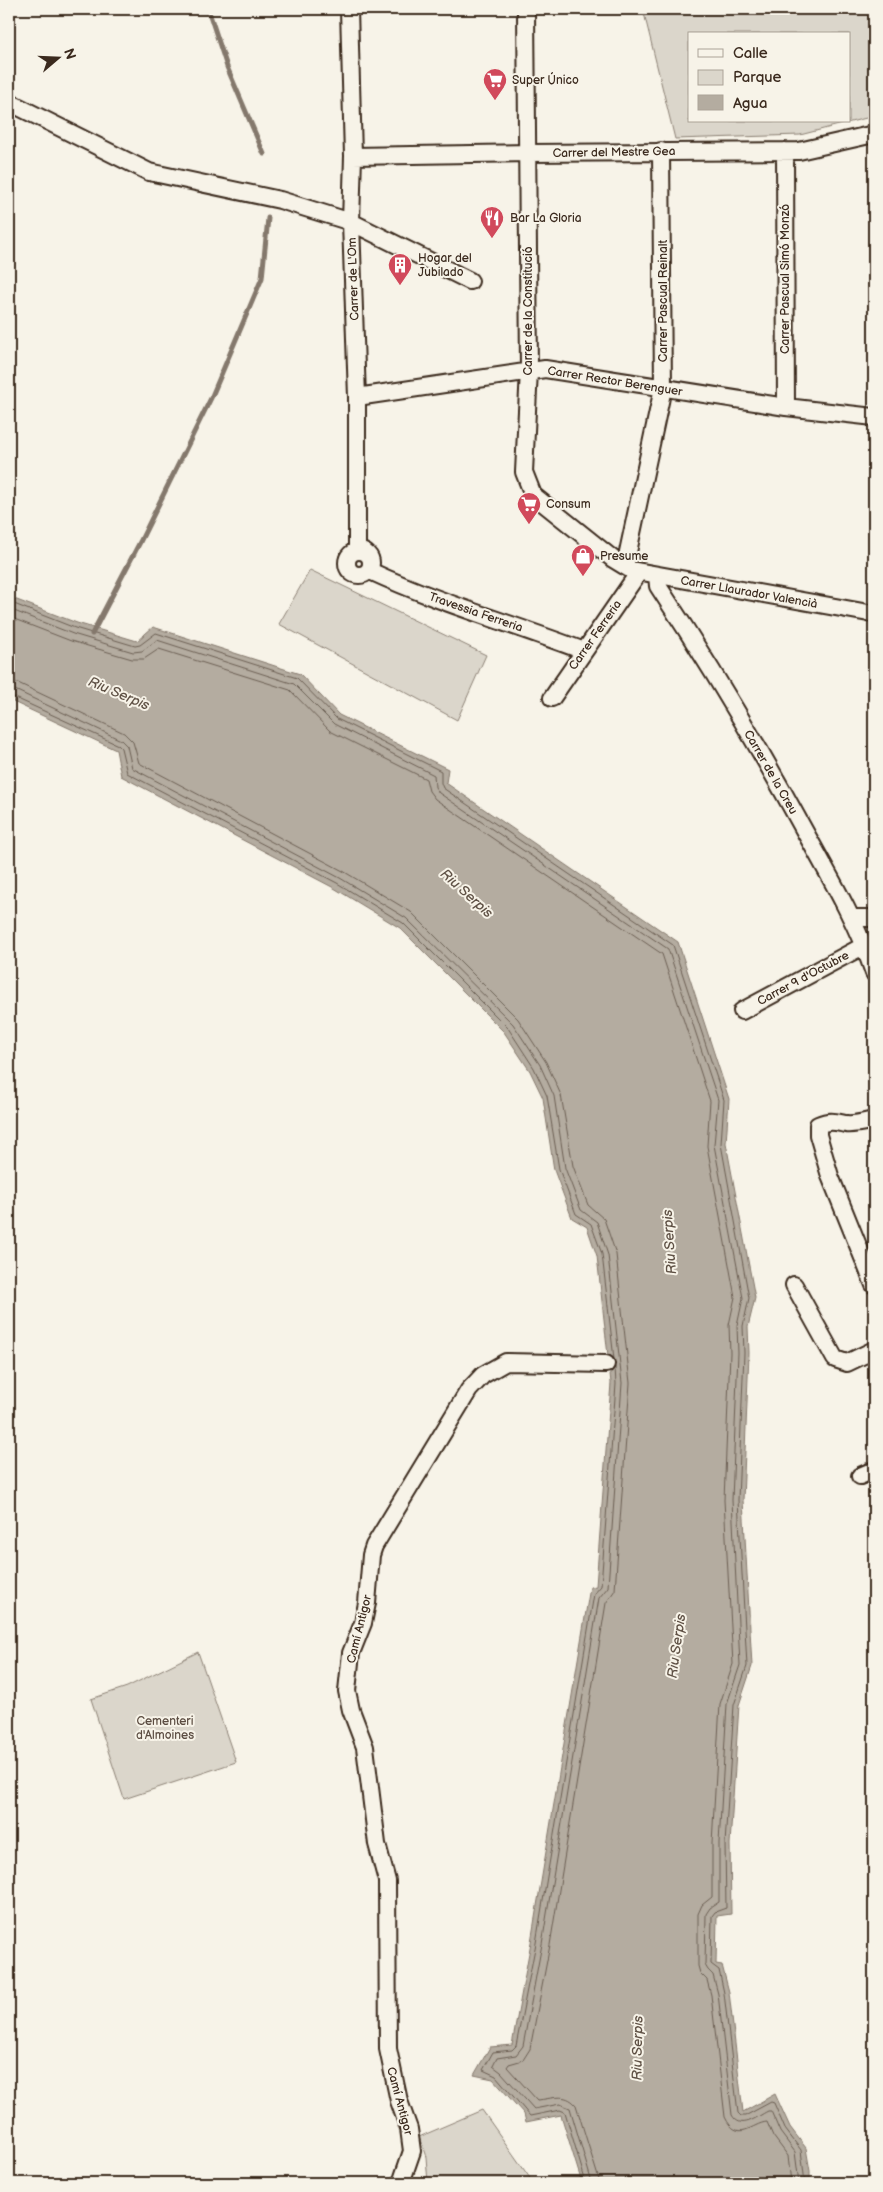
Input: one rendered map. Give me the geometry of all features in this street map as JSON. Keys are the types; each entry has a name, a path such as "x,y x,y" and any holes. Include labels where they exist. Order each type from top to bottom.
{"street":[{"name":"Carrer de L'Om","path":"349,9 353,156 350,222 357,397 357,550 367,552 372,561 370,571"},
{"name":"Carrer de la Constitució","path":"526,9 529,370 524,472 533,495 613,559 632,569"},
{"path":"9,102 149,172 280,200 350,222 470,281"},
{"name":"Carrer del Mestre Gea","path":"353,156 810,150 874,134"},
{"name":"Carrer Pascual Reinalt","path":"632,569 663,388 662,151"},
{"name":"Carrer Pascual Simó Monzó","path":"784,151 786,407"},
{"name":"Carrer Rector Berenguer","path":"357,397 545,369 786,407 874,417"},
{"name":"Carrer Llaurador Valencià","path":"632,569 874,614"},
{"name":"Carrer Ferreria","path":"552,698 584,651 632,569"},
{"name":"Travessia Ferreria","path":"370,571 403,586 584,651"},
{"name":"Carrer de la Creu","path":"657,575 658,586 780,786 852,918 874,974"},
{"path":"852,918 874,918"},
{"name":"Carrer 9 d'Octubre","path":"742,1011 864,945"},
{"path":"874,1120 846,1124 836,1120 818,1125 818,1135 830,1176 874,1285"},
{"path":"794,1285 835,1359 848,1362 874,1350"},
{"name":"Camí Antigor","path":"401,2183 412,2151 409,2129 399,2100 388,2049 387,1881 377,1844 365,1747 351,1710 347,1691 351,1653 363,1623 369,1592 371,1555 374,1546 452,1416 469,1390 483,1375 506,1362 606,1364"}],"green space":[{"path":"643,9 874,9 874,116 800,135 675,139"},
{"path":"310,570 486,655 457,720 279,624"},
{"name":"Cementeri d'Almoines","path":"198,1652 236,1762 124,1799 91,1699 127,1687"},
{"path":"482,2110 532,2181 531,2183 428,2183 426,2157 419,2137"}],"water":[{"name":"Riu Serpis","path":"9,597 77,623 137,641 153,627 300,674 339,715 448,769 446,783 678,942 729,1099 726,1143 755,1298 748,1327 749,1353 743,1500 752,1666 739,1705 730,1844 731,1914 717,1916 716,1964 722,1965 729,1992 743,2112 775,2094 790,2127 806,2148 810,2183 582,2183 561,2115 526,2122 524,2114 493,2079 474,2075 490,2047 512,2045 590,1587 596,1586 611,1383 597,1256 587,1227 572,1218 554,1170 543,1098 530,1071 504,1032 400,928 334,888 121,776 116,750 9,700"}],"waterway":[{"path":"208,9 227,67 264,154"},
{"path":"92,634 212,396 262,278 268,218"}],"place":[{"name":"Super Único","path":"495,101"},
{"name":"Bar La Gloria","path":"492,239"},
{"name":"Hogar del Jubilado","path":"400,286"},
{"name":"Consum","path":"529,525"},
{"name":"Presume","path":"583,577"}]}
